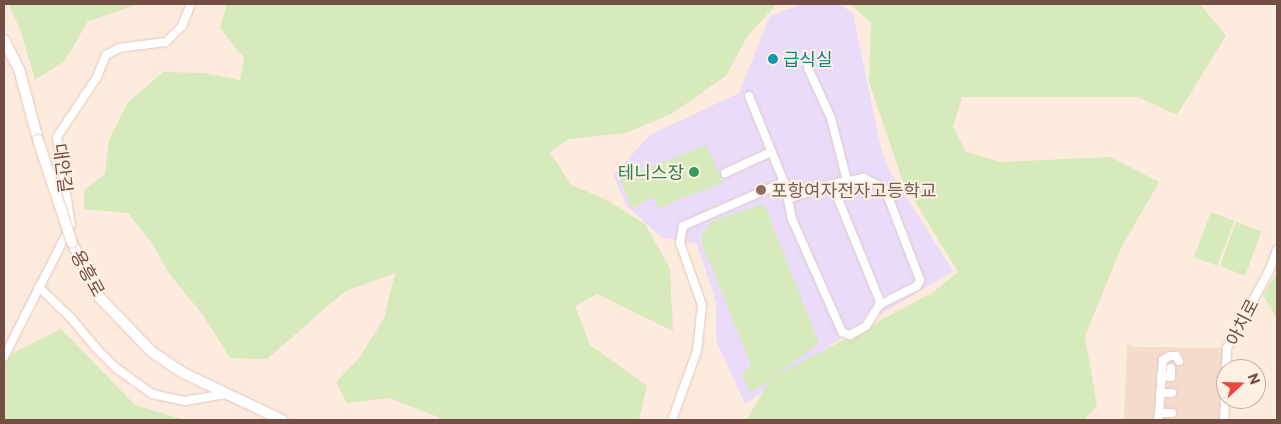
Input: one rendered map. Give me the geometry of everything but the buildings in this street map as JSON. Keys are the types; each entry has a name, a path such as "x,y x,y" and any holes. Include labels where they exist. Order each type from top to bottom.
{"main road":[{"name":"용흥로","path":"4,40 19,69 38,140 72,243 100,298 152,352 183,373 282,420"}],"street":[{"name":"대안길","path":"4,357 71,225 57,137 97,77 106,55 118,48 166,42 182,26 191,4"},
{"path":"808,68 831,118 847,181"},
{"path":"749,96 784,182 792,219 842,332 850,335 866,326 881,304 917,286 920,280 885,189 864,178 832,184 788,199"},
{"path":"725,173 772,152"},
{"path":"672,420 698,351 702,305 680,243 683,226 784,182"},
{"path":"832,184 881,304"},
{"name":"아치로","path":"1226,359 1227,348 1261,285 1277,250"},
{"path":"40,287 116,368 152,394 185,402 225,394"},
{"path":"1172,414 1159,417 1163,360 1170,356 1176,356 1179,361"},
{"path":"1161,376 1171,377 1171,368"},
{"path":"1160,393 1172,393"}],"shaded area":[{"name":"포항여자전자고등학교","path":"802,4 840,4 853,14 881,148 888,168 953,271 841,338 745,404 716,340 716,302 697,244 662,238 627,206 613,175 650,135 739,93 770,16"},
{"path":"1127,344 1134,347 1227,348 1226,359 1216,359 1216,409 1222,409 1221,420 1124,420"}],"green space":[{"path":"8,4 139,4 88,21 64,62 35,80 20,29"},
{"path":"227,4 777,4 748,35 726,76 671,114 626,133 569,139 550,152 571,185 605,199 645,224 670,268 673,331 597,294 575,306 590,345 647,386 639,420 441,420 438,417 390,398 347,403 336,382 360,357 384,318 395,273 344,292 267,359 230,358 203,315 171,276 151,242 128,213 84,209 84,190 105,174 109,140 128,102 163,72 203,73 240,80 244,58 220,28"},
{"path":"850,4 1200,4 1226,36 1177,115 1138,97 962,97 953,127 966,152 1001,162 1111,157 1159,182 1121,248 1085,336 1097,406 1084,420 746,420 771,379 750,393 742,375 751,365 704,249 701,235 711,222 762,204 766,209 819,343 775,376 932,293 958,272 903,182 869,82 871,23"},
{"path":"706,145 723,183 659,209 654,197 632,208 620,179"},
{"path":"1211,212 1234,221 1217,266 1194,257"},
{"path":"1236,222 1261,231 1245,275 1220,266"},
{"path":"1277,272 1277,319 1263,295"},
{"path":"61,329 135,405 185,420 4,420 4,362 9,355"}],"place":[{"name":"급식실","path":"773,59"},
{"name":"테니스장","path":"694,172"},
{"name":"포항여자전자고등학교","path":"761,190"}]}
